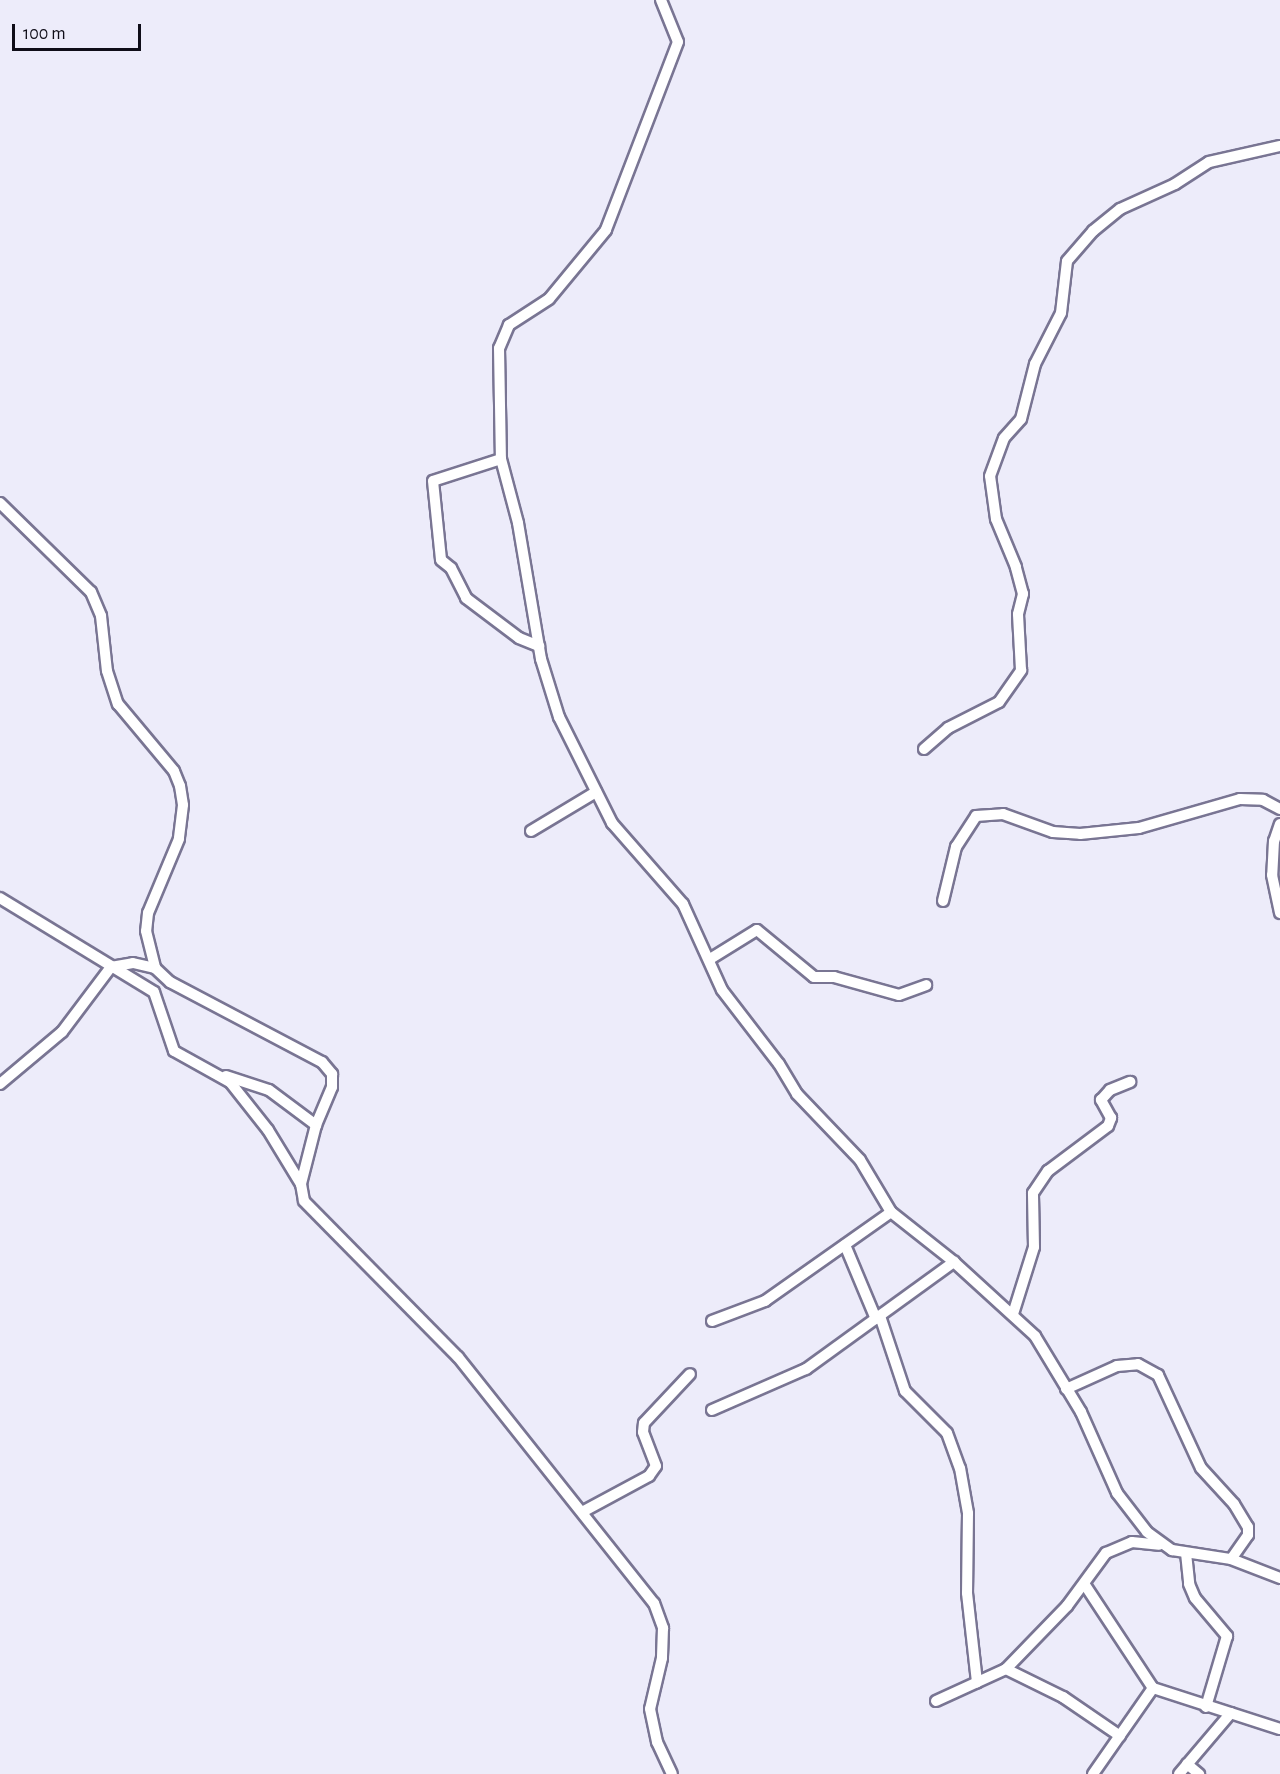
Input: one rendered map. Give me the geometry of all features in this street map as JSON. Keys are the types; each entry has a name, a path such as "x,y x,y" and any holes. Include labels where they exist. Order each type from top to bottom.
{"street":[{"path":"661,0 677,33 676,53 654,97 606,230 549,299 509,325 503,334 499,348 501,459 518,523 539,646 555,706 596,792 621,836 683,904 710,959 722,990 779,1064 797,1094 860,1160 891,1212 954,1262 1013,1314 1041,1345 1081,1412 1117,1493 1159,1545"},
{"path":"924,749 948,728 999,702 1021,670 1018,614 1023,594 1016,567 996,519 990,476 1004,438 1021,418 1035,364 1061,313 1067,261 1092,231 1120,209 1174,184 1209,162 1280,146"},
{"path":"501,459 433,481 441,560 451,568 466,598 519,638 539,646"},
{"path":"0,503 91,592 101,616 107,671 118,704 169,764 180,786 183,805 179,839 148,913 146,931 155,968"},
{"path":"531,831 596,792"},
{"path":"943,901 956,847 976,816 1003,813 1053,831 1080,834 1139,828 1240,800 1263,800 1280,809"},
{"path":"1280,824 1274,841 1272,875 1280,913"},
{"path":"0,898 154,992 174,1051 220,1074 269,1090 316,1125"},
{"path":"710,959 757,930 818,978 834,977 899,995 926,985"},
{"path":"0,1084 62,1032 111,967 134,963 155,968 175,985 242,1018 328,1067 332,1087 316,1125 301,1184"},
{"path":"220,1074 242,1095 301,1184 308,1209 438,1334 584,1511 660,1614 662,1658 650,1709 657,1742 672,1774"},
{"path":"1013,1314 1034,1247 1032,1193 1048,1171 1108,1126 1110,1118 1101,1100 1110,1090 1130,1082"},
{"path":"712,1321 765,1301 891,1212"},
{"path":"845,1245 878,1318 905,1391 947,1433 960,1468 968,1513 968,1593 977,1683"},
{"path":"712,1410 806,1369 954,1262"},
{"path":"1066,1389 1117,1366 1138,1364 1158,1376 1201,1468 1248,1527 1248,1535 1232,1559"},
{"path":"584,1511 648,1476 656,1466 643,1432 644,1423 690,1374"},
{"path":"936,1701 1006,1669 1085,1585 1099,1561 1119,1545 1159,1545 1186,1553 1232,1559 1280,1578"},
{"path":"1186,1553 1188,1584 1195,1598 1227,1636 1206,1707"},
{"path":"1085,1585 1153,1688 1280,1729"},
{"path":"1006,1669 1063,1697 1120,1736"},
{"path":"1093,1774 1153,1688"},
{"path":"1179,1774 1231,1713"},
{"path":"1187,1764 1199,1774"}]}
